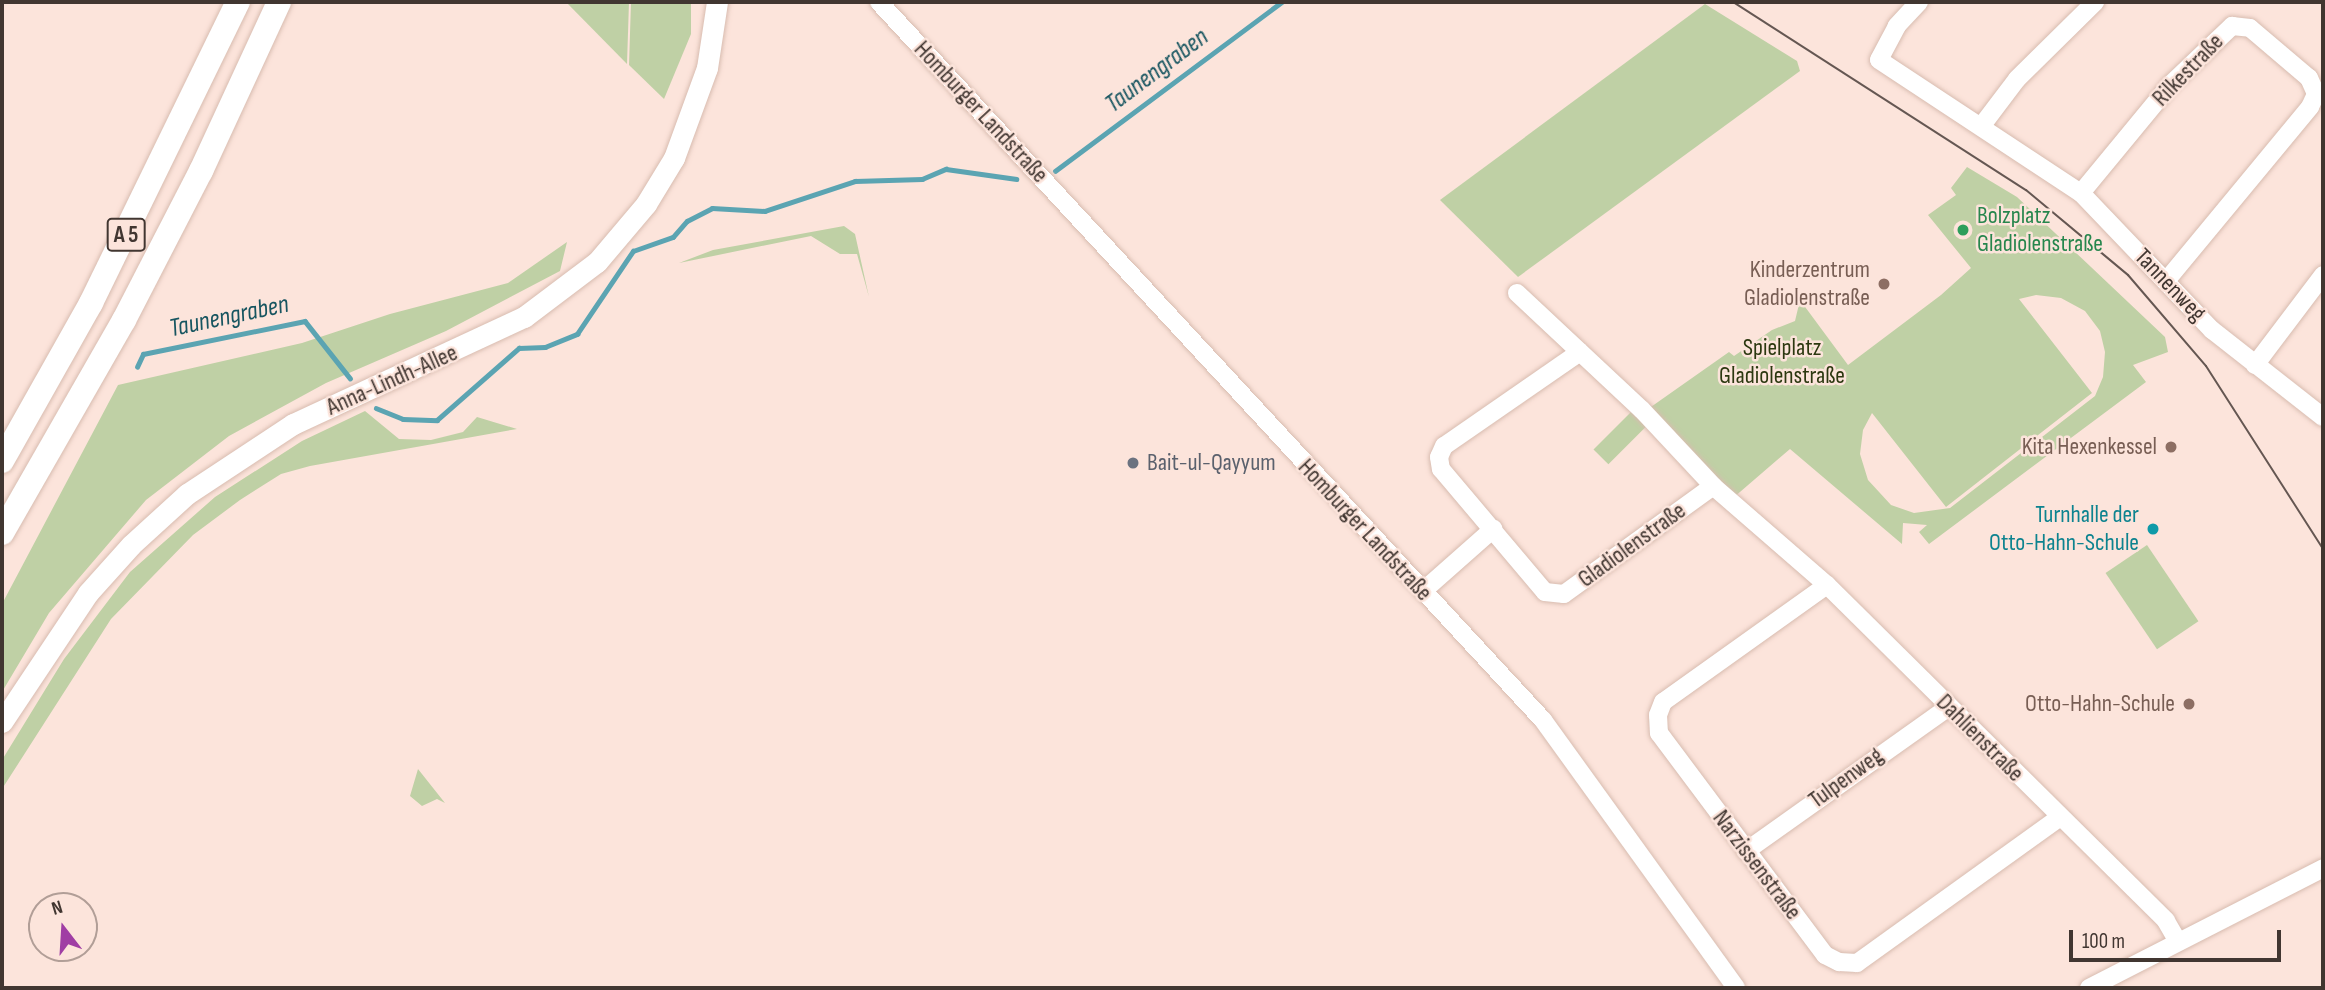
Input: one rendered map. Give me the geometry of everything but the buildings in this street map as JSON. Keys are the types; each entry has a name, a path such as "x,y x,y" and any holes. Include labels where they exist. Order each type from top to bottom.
{"highway":[{"name":"A 5","path":"2,461 97,292 238,2"},
{"name":"A 5","path":"2,533 124,320 201,171 279,2"}],"main road":[{"name":"Anna-Lindh-Allee","path":"2,722 50,645 100,578 187,494 293,425 524,317 597,262 646,205 674,158 707,68 717,2"}],"street":[{"path":"866,2 1537,722"},
{"name":"Homburger Landstraße","path":"879,2 1543,720 1737,988"},
{"name":"Tannenweg","path":"1919,2 1897,26 1879,60 1983,124 2081,193 2212,330 2323,416"},
{"path":"1983,124 2017,79 2095,2"},
{"name":"Rilkestraße","path":"2081,193 2170,85 2232,26 2250,28 2309,78 2316,94 2311,107 2231,197 2166,281"},
{"path":"2255,365 2323,275"},
{"name":"Gladiolenstraße","path":"1517,293 1580,352 1713,486 1776,539"},
{"name":"Gladiolenstraße","path":"1580,352 1444,446 1439,457 1441,469 1545,592 1563,594 1713,486"},
{"path":"1423,592 1493,529"},
{"name":"Dahlienstraße","path":"1776,539 1826,585 2166,921 2178,942"},
{"name":"Narzissenstraße","path":"1826,585 1663,702 1658,715 1659,733 1825,955 1839,962 1857,962 2060,817"},
{"name":"Tulpenweg","path":"1745,851 1949,706"},
{"path":"2090,988 2323,868"}],"green space":[{"path":"566,2 629,2 627,64"},
{"path":"631,2 691,2 691,34 664,99 629,65"},
{"path":"1705,4 1797,61 1800,71 1518,277 1440,200"},
{"name":"Spielplatz Gladiolenstraße","path":"1967,167 2017,197 2165,337 2168,352 2133,365 2146,382 1929,544 1919,532 1927,525 1903,523 1902,544 1790,449 1733,498 1648,409 1729,352 1734,356 1772,330 1795,321 1800,300 1848,365 1941,295 1971,268 1928,215 1956,195 1951,188","holes":["2036,295 2061,298 2085,311 2100,331 2105,352 2103,377 2095,396 1950,508 1914,513 1891,505 1868,480 1860,454 1863,430 1872,413 1946,507 2092,393 2019,299"]},
{"path":"844,226 855,234 869,297 857,254 840,254 811,236 679,263 713,250"},
{"path":"567,242 560,271 446,331 326,383 229,436 146,500 49,613 2,692 2,604 118,385 302,343 390,314 508,283"},
{"path":"365,411 399,439 431,440 463,432 477,417 517,429 310,466 281,474 240,500 193,535 111,619 2,789 2,760 64,659 130,572 215,497 302,441"},
{"path":"1631,412 1646,427 1608,464 1594,449"},
{"path":"2147,545 2198,621 2157,649 2106,573"},
{"path":"418,769 445,803 437,799 422,806 410,796"}],"waterway":[{"name":"Taunengraben","path":"1055,171 1282,2"},
{"name":"Taunengraben","path":"376,408 403,419 437,420 519,348 545,347 577,334 633,251 673,237 687,221 712,208 765,211 855,181 922,179 946,169 1016,179"},
{"name":"Taunengraben","path":"137,367 143,354 305,321 350,378"}],"tram line":[{"path":"1733,2 2026,190 2128,275 2206,366 2323,549"}],"place":[{"name":"Bolzplatz Gladiolenstraße","path":"1963,230"},
{"name":"Kinderzentrum Gladiolenstraße","path":"1884,284"},
{"name":"Kita Hexenkessel","path":"2171,447"},
{"name":"Bait-ul-Qayyum","path":"1133,463"},
{"name":"Turnhalle der Otto-Hahn-Schule","path":"2153,529"},
{"name":"Otto-Hahn-Schule","path":"2189,704"}]}
